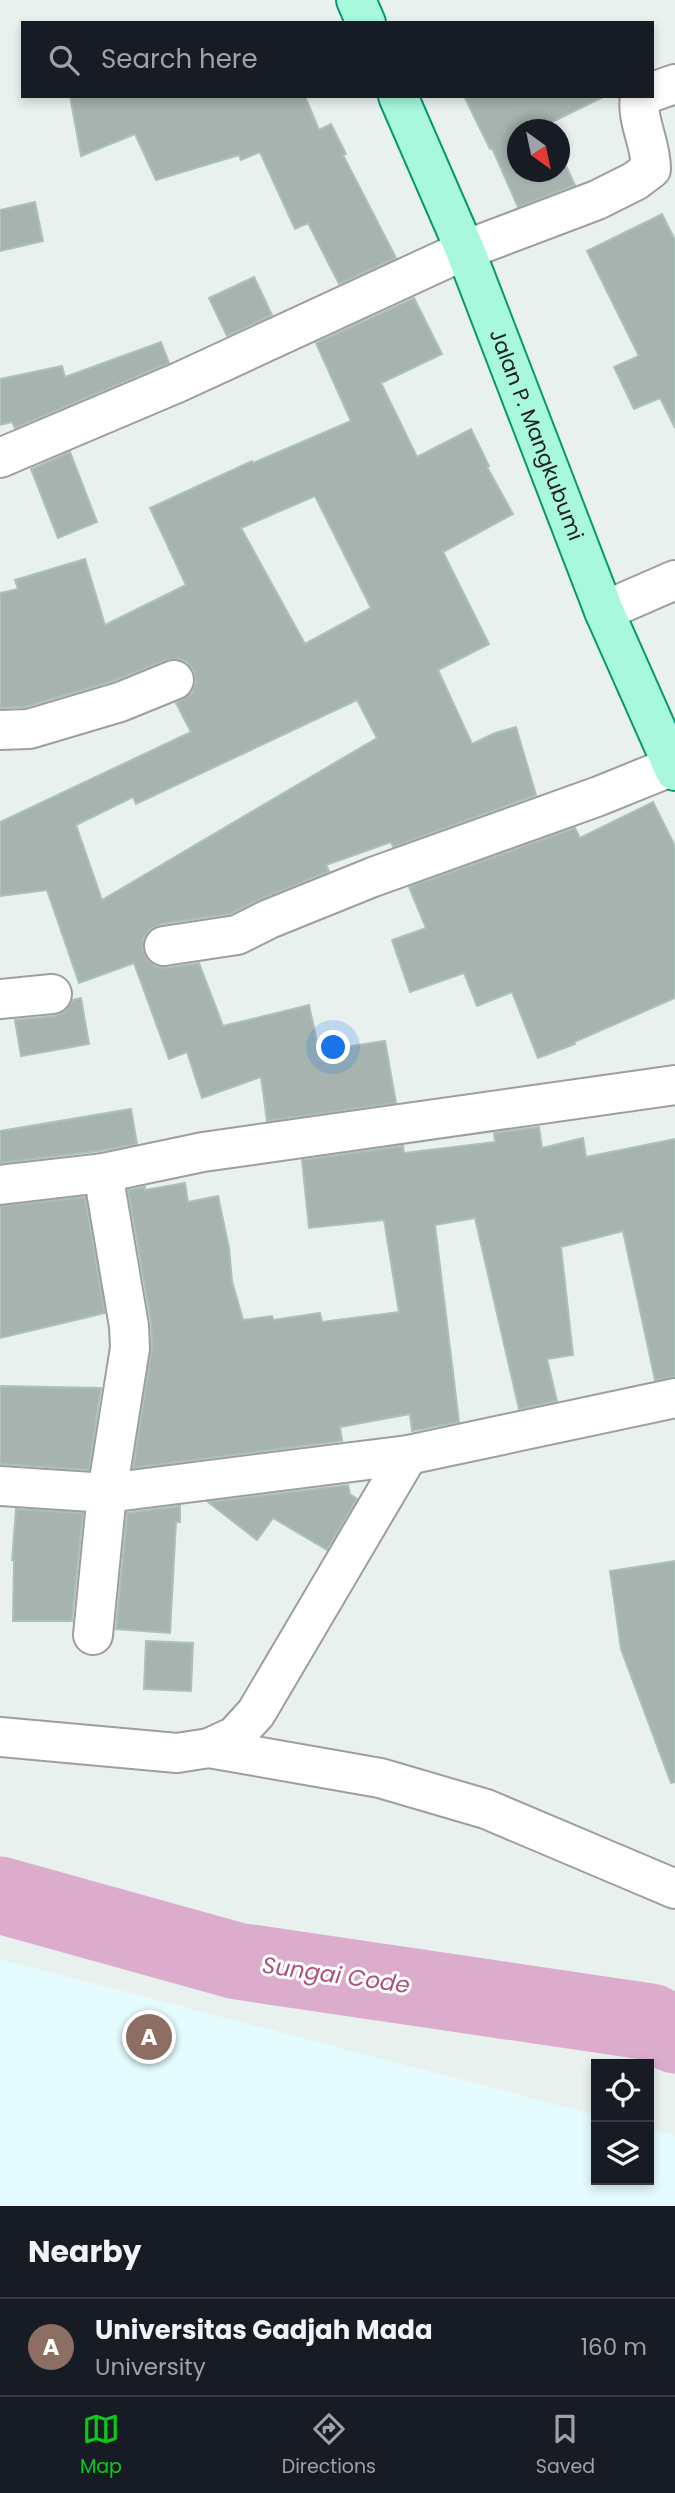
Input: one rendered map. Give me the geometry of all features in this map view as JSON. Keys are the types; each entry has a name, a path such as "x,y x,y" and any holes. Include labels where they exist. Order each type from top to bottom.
{"main road":[{"path":"356,0 365,21"},
{"name":"Jalan P. Mangkubumi","path":"399,98 465,250 604,611 674,769"}],"street":[{"path":"654,91 675,84"},
{"path":"0,458 177,383 465,250 597,200 635,181 651,169 651,152 638,110 640,98"},
{"path":"604,611 675,580"},
{"path":"0,730 29,729 120,702 174,680"},
{"path":"164,946 237,935 269,919 373,877 674,769"},
{"path":"0,999 52,994"},
{"path":"0,1185 103,1173 203,1152 675,1085"},
{"path":"93,1635 107,1493 130,1348 129,1326 103,1173"},
{"path":"0,1486 107,1493 408,1455 675,1398"},
{"path":"0,1737 177,1753 209,1748 235,1736 256,1713 408,1455"},
{"path":"209,1748 380,1777 486,1810 675,1889"}],"shaded area":[{"path":"0,1959 591,2114 591,2185 654,2185 654,2130 675,2136 675,2206 0,2206"}],"building":[{"path":"70,98 306,98 319,130 331,124 346,154 343,155 396,258 339,284 308,223 295,229 260,152 241,160 239,155 156,180 135,134 81,156"},
{"path":"465,98 601,98 558,119 507,119 507,182 570,182 570,174 575,185 518,207 492,148 490,149"},
{"path":"35,202 43,241 0,251 0,210"},
{"path":"662,214 675,240 675,428 660,398 634,409 614,367 639,356 587,251"},
{"path":"254,277 272,315 227,336 209,298"},
{"path":"414,298 442,354 381,383 417,457 471,429 489,466 487,467 513,514 443,552 489,644 438,670 472,744 516,727 536,795 393,847 391,842 326,865 329,871 230,914 161,924 150,929 143,939 143,950 147,959 155,966 167,968 199,963 223,1026 309,1005 319,1051 385,1041 396,1103 267,1121 261,1077 202,1098 187,1052 169,1059 134,963 79,983 47,890 0,896 0,822 191,732 176,703 192,693 196,682 194,671 187,662 178,659 166,660 113,681 25,707 0,708 0,593 18,589 15,580 85,559 105,625 186,585 150,508 252,461 253,463 351,421 316,343","holes":["315,496 371,608 305,644 241,528","357,700 377,738 102,900 76,825 133,797 136,804"]},
{"path":"161,342 169,363 15,428 12,422 0,425 0,379 62,366 65,377"},
{"path":"70,452 97,522 58,538 31,469"},
{"path":"653,802 675,846 675,998 538,1058 512,992 477,1006 464,973 410,992 392,940 426,928 409,887 575,828 580,838"},
{"path":"81,998 89,1044 21,1056 15,1020 55,1016 65,1011 73,1000"},
{"path":"131,1109 137,1144 0,1163 0,1131"},
{"path":"539,1127 542,1148 583,1138 586,1157 675,1139 675,1377 655,1380 623,1231 561,1247 573,1355 547,1359 557,1401 519,1409 475,1218 435,1225 459,1422 412,1431 410,1414 340,1427 342,1441 133,1468 152,1347 151,1322 128,1190 185,1183 188,1202 218,1196 229,1248 232,1281 243,1320 272,1316 273,1320 320,1313 322,1322 399,1312 384,1220 309,1228 302,1160 403,1146 404,1153 495,1142 494,1133"},
{"path":"85,1197 105,1313 0,1338 0,1206"},
{"path":"0,1386 101,1388 89,1470 0,1464"},
{"path":"348,1485 350,1494 357,1499 327,1550 273,1518 257,1540 208,1502"},
{"path":"180,1506 180,1522 176,1522 170,1633 116,1629 127,1513"},
{"path":"16,1509 83,1513 72,1621 13,1621 12,1560"},
{"path":"675,1561 675,1782 671,1783 621,1649 610,1571"},
{"path":"146,1641 193,1643 191,1691 144,1689"}],"waterway":[{"name":"Sungai Code","path":"0,1895 237,1961 651,2022 675,2035"}],"place":[{"name":"Universitas Gadjah Mada","path":"149,2037"}]}
